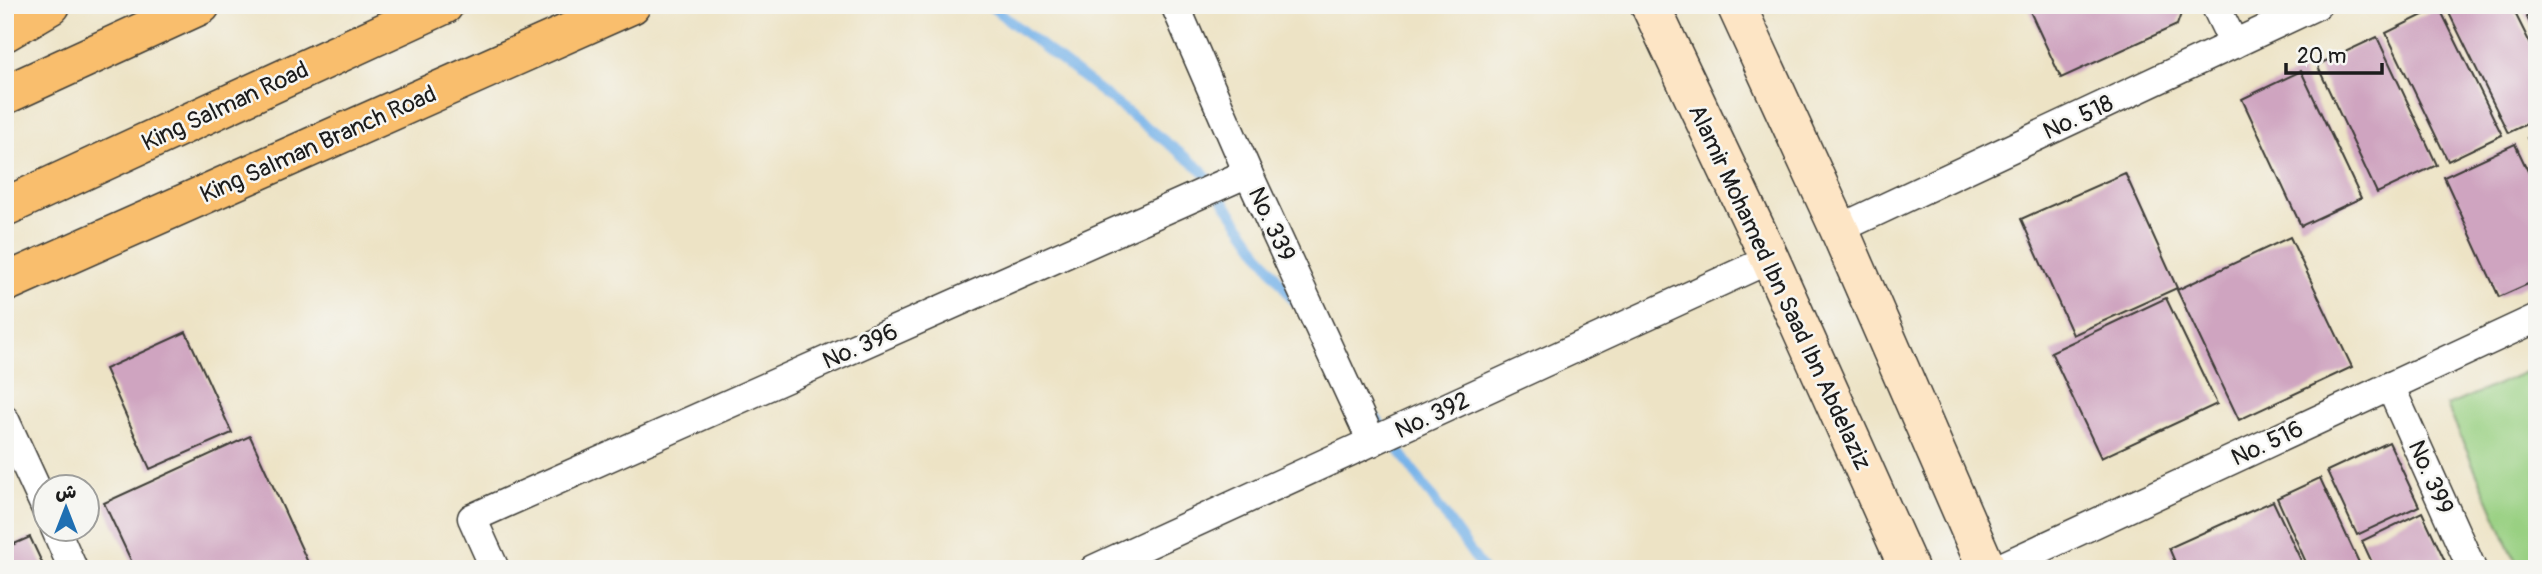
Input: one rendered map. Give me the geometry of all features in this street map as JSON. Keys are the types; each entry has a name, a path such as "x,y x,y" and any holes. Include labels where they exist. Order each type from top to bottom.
{"main road":[{"path":"5,32 51,5"},
{"path":"5,95 201,5"},
{"name":"King Salman Road","path":"5,207 444,5"},
{"path":"538,47 606,5"},
{"name":"King Salman Branch Road","path":"5,283 631,5"},
{"name":"Alamir Mohamed Ibn Saad Ibn Abdelaziz","path":"1650,5 1770,259 1909,569"},
{"path":"1736,5 1839,229 1987,569"}],"street":[{"name":"No. 339","path":"1175,5 1248,173 1372,442"},
{"path":"2215,5 2234,44"},
{"name":"No. 518","path":"1839,229 2316,5"},
{"name":"No. 396","path":"495,569 472,519 1248,173"},
{"name":"No. 392","path":"1094,569 1770,259"},
{"name":"No. 516","path":"1997,569 2537,318"},
{"name":"No. 399","path":"2390,386 2472,569"},
{"path":"5,421 32,479"},
{"path":"61,542 73,569"}],"green space":[{"path":"2537,367 2537,569 2519,569 2447,406"}],"building":[{"path":"2027,5 2184,5 2177,25 2061,78"},
{"path":"2445,5 2511,5 2537,57 2537,119 2508,133"},
{"path":"2521,5 2537,5 2537,38"},
{"path":"2439,7 2502,135 2448,161 2386,33"},
{"path":"2377,37 2437,165 2377,193 2317,65"},
{"path":"2301,71 2361,198 2301,226 2242,99"},
{"path":"2537,134 2537,159 2527,138"},
{"path":"2515,144 2537,190 2537,280 2499,297 2444,177"},
{"path":"2125,173 2177,288 2073,335 2021,219"},
{"path":"2290,237 2352,367 2239,420 2177,290"},
{"path":"2166,298 2217,404 2101,458 2051,352"},
{"path":"186,332 232,433 150,469 105,369"},
{"path":"250,436 311,569 135,569 104,503"},
{"path":"2389,442 2419,506 2357,535 2327,471"},
{"path":"2320,478 2362,569 2309,569 2277,498"},
{"path":"2273,501 2305,569 2178,569 2169,548"},
{"path":"2422,512 2445,561 2427,569 2375,569 2362,541"},
{"path":"30,537 45,569 5,569 5,548"}],"waterway":[{"path":"989,5 1201,169 1294,302"},
{"path":"1369,408 1483,569"}]}
